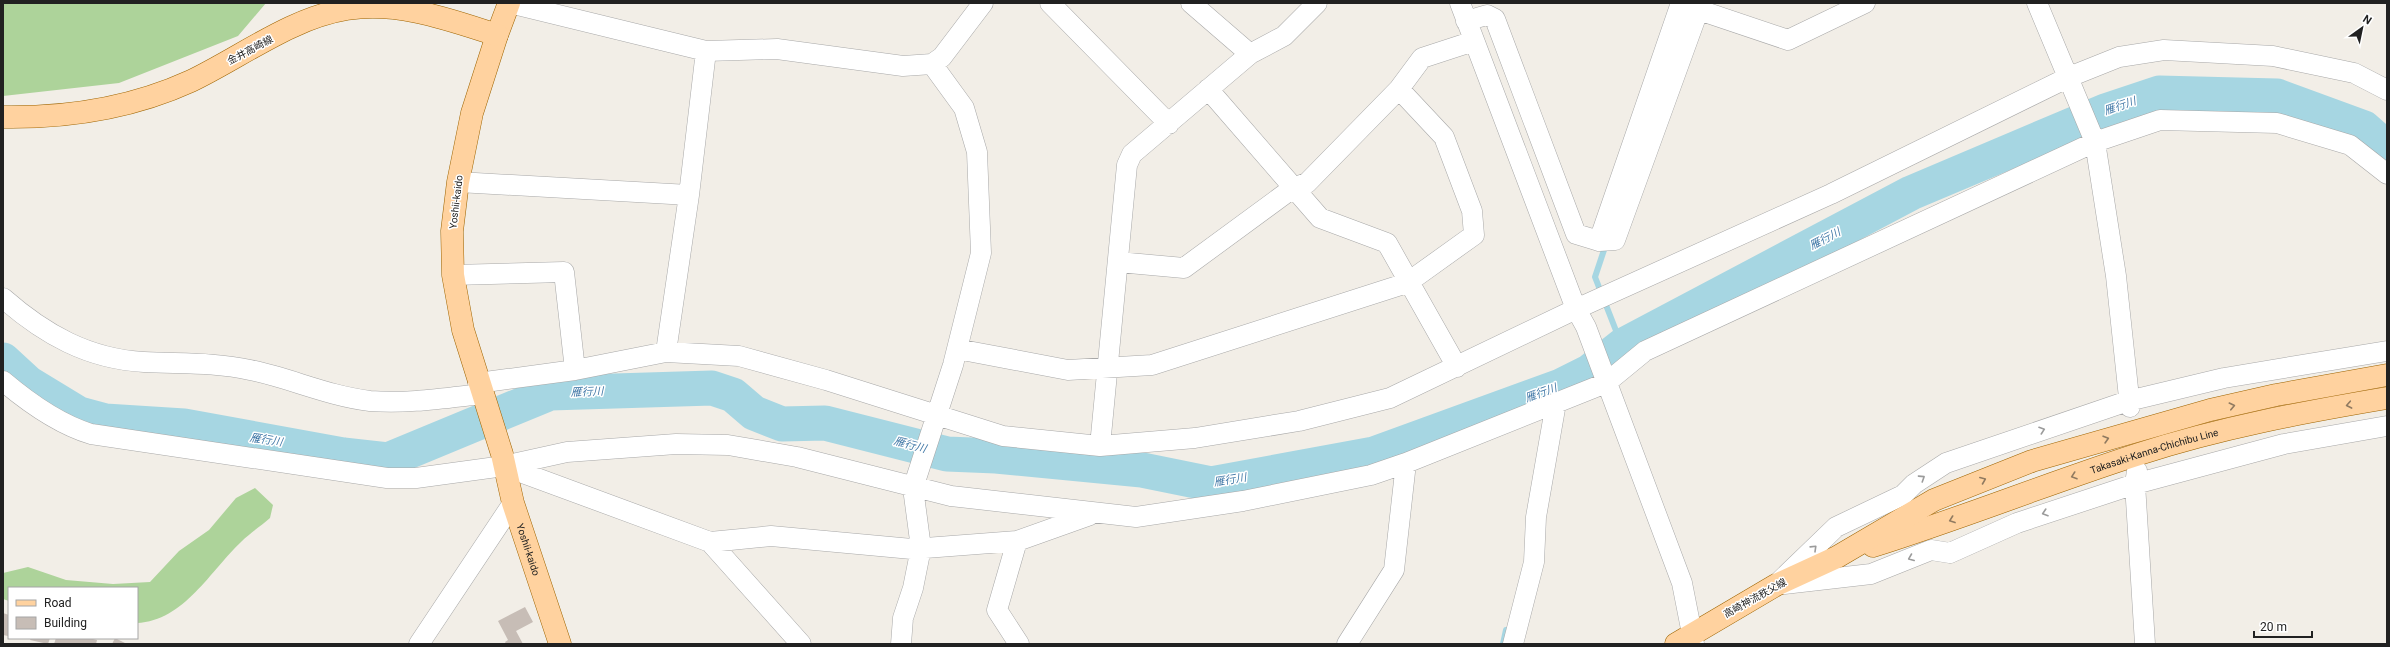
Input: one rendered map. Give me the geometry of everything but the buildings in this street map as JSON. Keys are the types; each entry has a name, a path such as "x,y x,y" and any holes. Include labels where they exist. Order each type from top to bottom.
{"main road":[{"name":"Yoshii-kaido","path":"482,394 463,330 454,275 452,231 458,182 472,113 497,34 509,3"},
{"name":"金井高崎線","path":"3,117 53,116 90,112 161,94 300,24 322,15 347,9 384,5 403,8 430,14 497,34"},
{"name":"高崎神流秩父線","path":"1688,640 1776,585 1837,557 1934,500 2032,461 2210,410 2276,395 2387,375"},
{"path":"482,394 503,460"},
{"name":"高崎神流秩父線","path":"1837,557 1929,528 2140,454 2221,431 2387,398"},
{"name":"Yoshii-kaido","path":"503,460 514,503 560,644"}],"street":[{"path":"509,3 706,51 777,49 903,66 932,64 942,57 983,3"},
{"path":"1050,3 1169,124"},
{"path":"1190,3 1250,54"},
{"path":"1100,446 1128,165 1132,154 1250,54 1284,36 1317,3"},
{"path":"1688,640 1682,583 1586,327 1576,309 1463,12 1487,15 1495,19 1576,234 1600,241 1691,5 1788,40 1865,3"},
{"path":"2037,3 2095,142 2116,276 2129,404"},
{"path":"1118,262 1184,268 1293,188 1307,183 1399,90 1422,58 1474,41"},
{"path":"3,298 49,334 103,357 143,362 192,363 250,370 324,391 368,400 398,402 482,394 575,370 666,352 739,356 826,380 936,417 1003,436 1100,446 1195,438 1298,421 1390,398 1576,309 1831,194 2069,77 2119,57 2164,50 2273,56 2354,72 2387,90"},
{"path":"666,352 689,195 706,51"},
{"path":"901,644 903,618 913,588 921,548 913,488 957,348 982,253 977,152 964,108 932,64"},
{"path":"1208,89 1320,218 1387,243 1407,283 1457,367"},
{"path":"957,348 1068,370 1107,369 1152,365 1407,283 1474,235 1472,211 1444,137 1399,90"},
{"path":"3,381 24,398 71,428 91,434 387,478 416,478 503,460 567,452 676,444 728,445 797,457 913,488 951,496 1136,517 1243,501 1371,475 1406,463 1606,383 1646,351 2095,142 2160,120 2276,123 2350,145 2387,174"},
{"path":"458,182 689,195"},
{"path":"454,275 564,272 575,370"},
{"path":"1776,585 1836,527 1903,495 1914,484 1946,463 2129,404 2224,378 2387,351"},
{"path":"1513,644 1534,562 1536,517 1556,403"},
{"path":"1776,585 1871,574 1930,550 1950,553 2017,523 2136,477 2284,444 2387,426"},
{"path":"503,460 710,542 801,644"},
{"path":"1347,644 1394,570 1406,463"},
{"path":"2136,477 2145,644"},
{"path":"418,644 514,503"},
{"path":"710,542 771,536 856,546 921,548 1017,541 1096,513"},
{"path":"1017,541 997,610 1019,644"}],"green space":[{"path":"3,3 266,3 238,36 119,83 3,96"},
{"path":"255,488 273,505 270,518 241,542 183,604 154,620 138,623 138,587 8,587 8,601 3,599 3,573 28,567 66,580 113,584 150,582 179,551 209,530 236,498"}],"waterway":[{"name":"雁行川","path":"3,360 28,383 79,414 105,421 184,426 343,455 388,460 550,393 712,388 733,395 754,413 782,424 825,423 947,454 996,456 1142,470 1211,484 1374,454 1561,386 1589,372 1622,346 1911,193 2105,111 2159,93 2277,96 2364,128 2387,148"},
{"path":"1606,244 1595,277 1622,346"},
{"path":"1549,402 1552,390"},
{"path":"1503,644 1506,630"}]}
